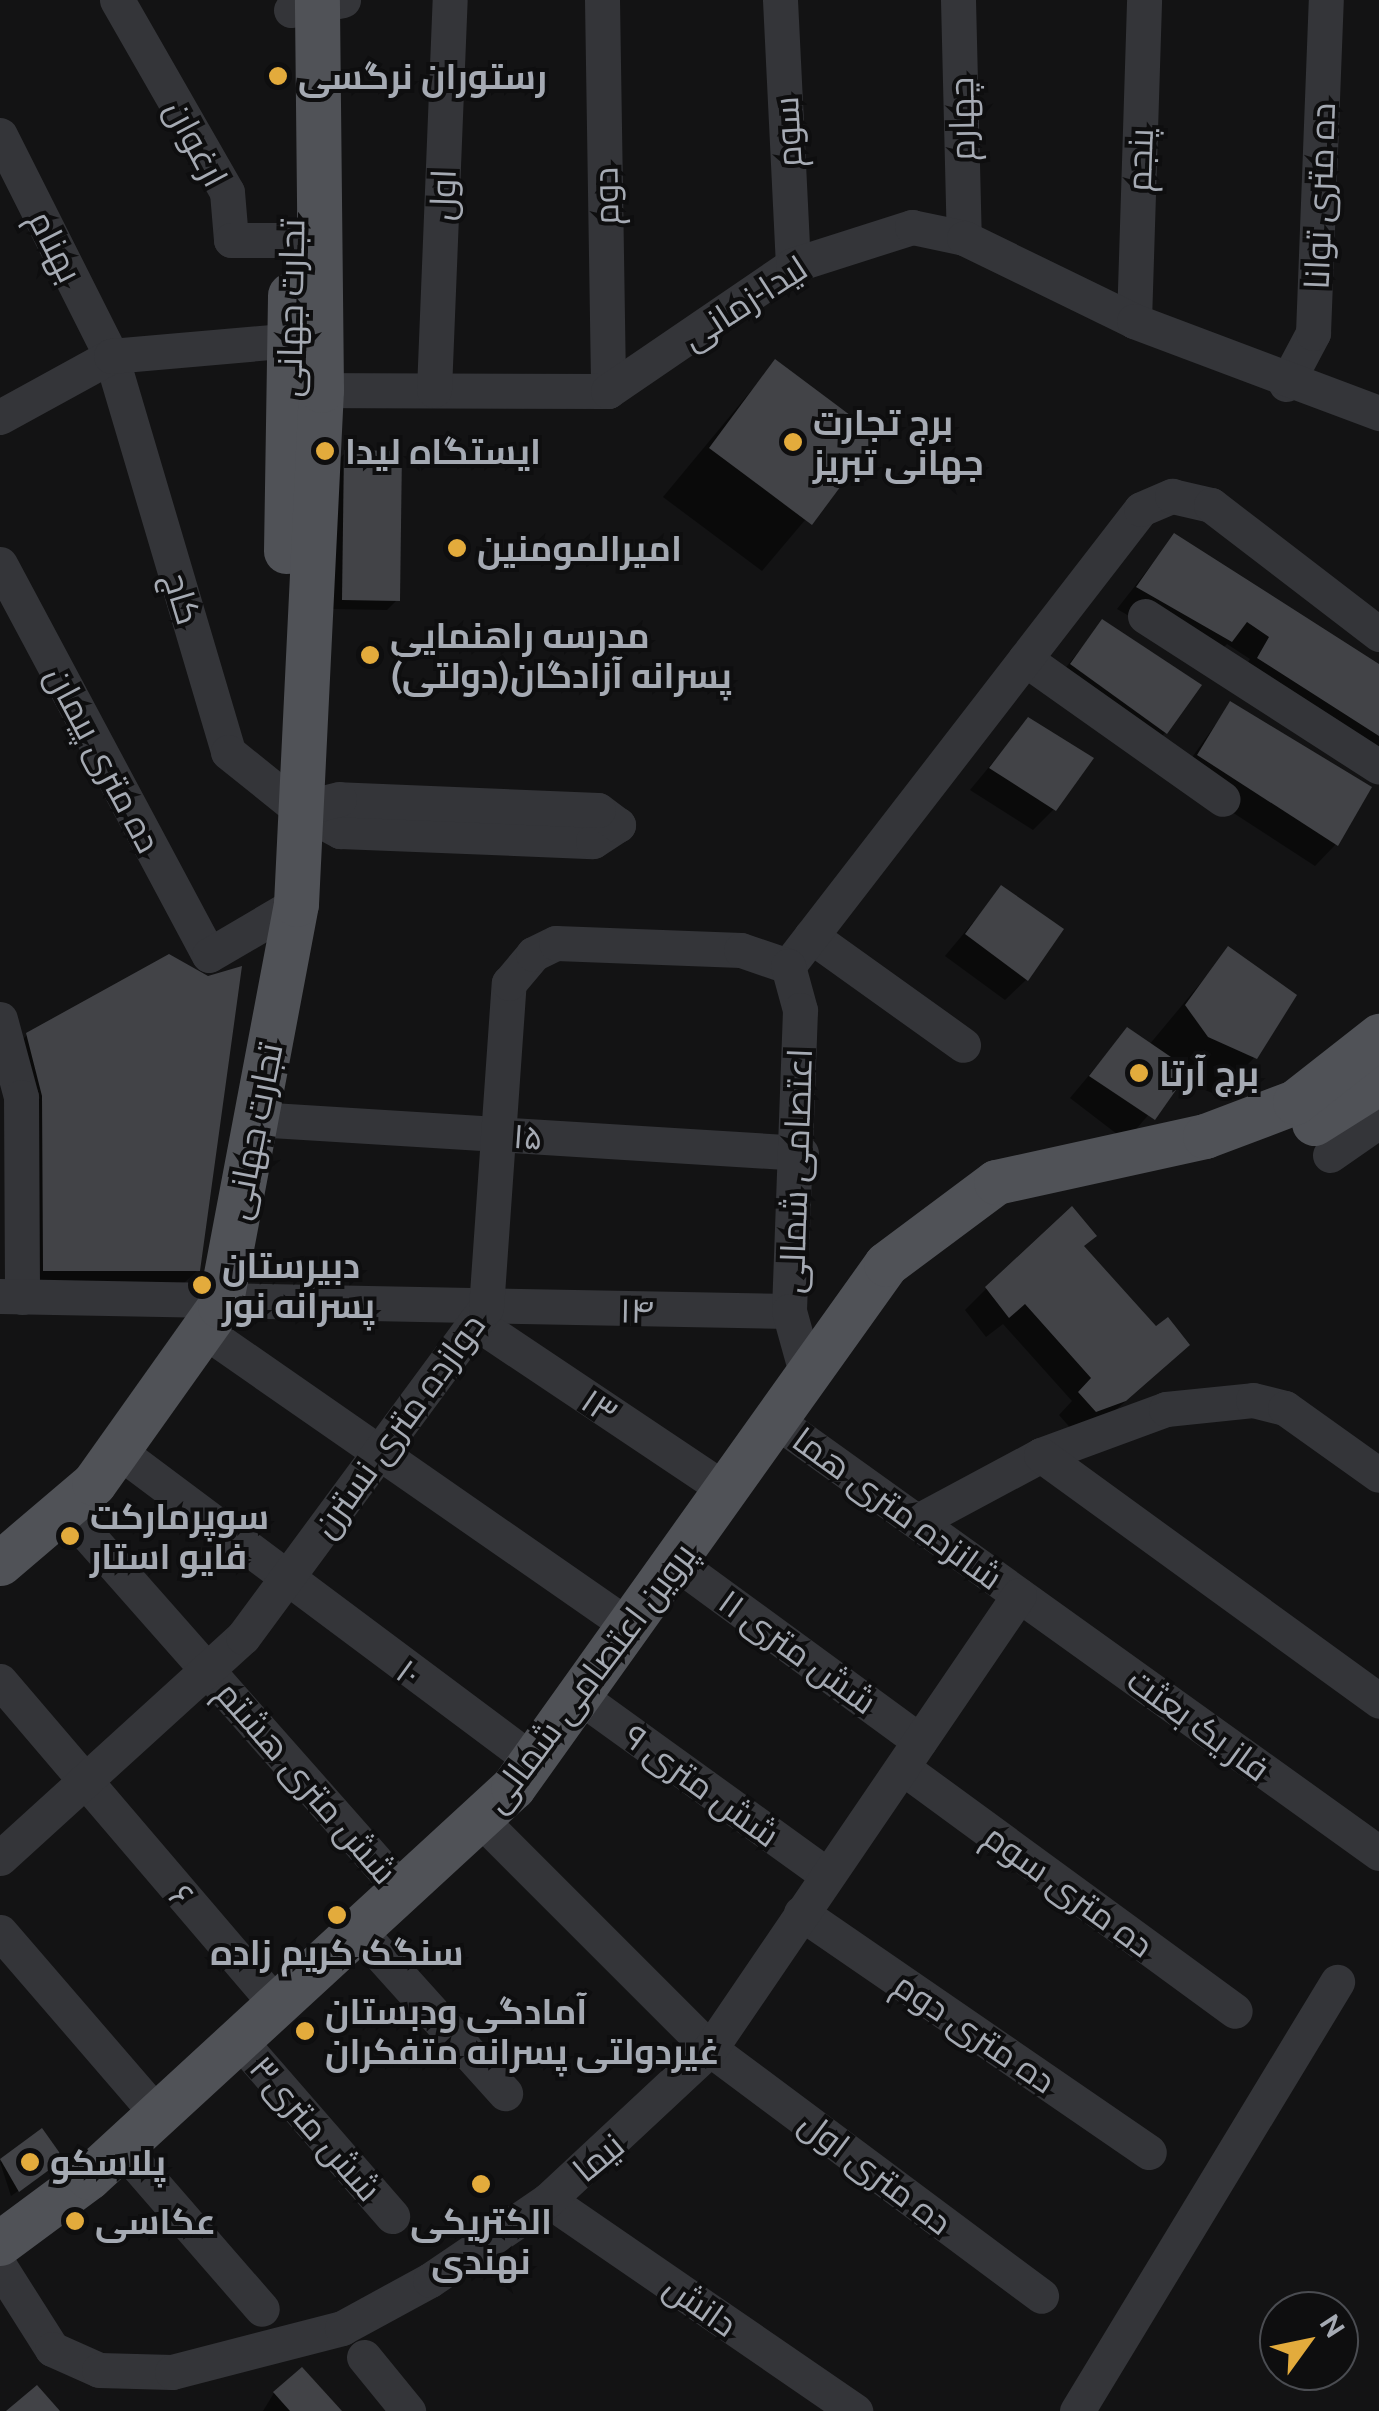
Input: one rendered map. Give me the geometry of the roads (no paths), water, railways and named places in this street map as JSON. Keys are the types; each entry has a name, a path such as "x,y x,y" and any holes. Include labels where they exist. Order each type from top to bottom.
{"main road":[{"name":"تجارت جهانی","path":"306,338 291,240 311,2"},
{"name":"تجارت جهانی","path":"0,1563 64,1508 117,1450 212,1318 255,1119 296,904 299,736 310,688 305,390 311,2"},
{"name":"پروین اعتصامی شمالی","path":"0,2243 122,2148 482,1822 533,1761 886,1264 996,1182 1205,1136 1295,1102 1379,1036"},
{"path":"858,1303 898,1287 1009,1208 1212,1162 1307,1127 1379,1082"}],"street":[{"name":"ارغوان","path":"117,0 226,192 232,240 291,240"},
{"name":"اول","path":"434,390 450,0"},
{"name":"دوم","path":"602,0 608,392"},
{"name":"سوم","path":"780,0 793,265"},
{"name":"چهارم","path":"958,0 964,238"},
{"name":"پنجم","path":"1134,321 1144,0"},
{"name":"ده متری توانا","path":"1286,384 1313,333 1326,0"},
{"name":"بهنام","path":"0,136 111,356"},
{"name":"لیدا-زمانی","path":"608,392 793,265 874,232 912,228 964,238 1134,321 1286,384 1379,413"},
{"path":"0,418 111,356 306,338"},
{"name":"کاج","path":"111,356 228,752 300,809 340,831 594,841 618,825"},
{"path":"305,390 608,392"},
{"path":"788,966 1141,509 1172,496 1212,505 1379,634"},
{"name":"ده متری پیمان","path":"0,564 209,955 296,904"},
{"path":"1145,616 1379,766"},
{"path":"1025,658 1222,799"},
{"path":"811,936 963,1045"},
{"name":"دوازده متری نسترن","path":"0,1858 210,1672 286,1582 480,1315 509,983 533,954 556,943 741,950 788,966"},
{"name":"اعتصامی شمالی","path":"788,966 800,997 800,1153 789,1311 807,1376"},
{"path":"0,1019 21,1097 11,1297"},
{"name":"۱۵","path":"255,1119 800,1153"},
{"path":"1330,1155 1379,1121"},
{"name":"۱۴","path":"11,1297 212,1318 789,1311"},
{"name":"۱۳","path":"480,1315 726,1490"},
{"path":"212,1318 380,1452 629,1626"},
{"path":"920,1520 1012,1463 1166,1408 1254,1400 1286,1408 1379,1475"},
{"name":"شانزده متری هما","path":"776,1420 920,1520 1012,1605"},
{"name":"۱۰","path":"117,1450 286,1582 533,1761"},
{"path":"1042,1455 1379,1701"},
{"name":"شش متری هشتم","path":"64,1508 404,1892"},
{"name":"۱۱ شش متری","path":"675,1562 912,1755"},
{"name":"نیما","path":"0,2267 52,2348 99,2370 172,2372 342,2328 548,2200 710,2049 1012,1605"},
{"name":"فاز یک بعثت","path":"1012,1605 1365,1856"},
{"name":"۶","path":"0,1680 278,2006"},
{"name":"۹ شش متری","path":"579,1696 826,1874"},
{"name":"ده متری سوم","path":"912,1755 1235,2011"},
{"name":"ده متری اول","path":"482,1822 710,2049 1041,2296"},
{"name":"ده متری دوم","path":"802,1913 1149,2152"},
{"path":"0,1932 158,2115"},
{"path":"360,1932 505,2094"},
{"path":"1077,2411 1337,1982"},
{"name":"شش متری۳","path":"240,2041 392,2216"},
{"path":"122,2148 262,2308"},
{"name":"دانش","path":"548,2200 854,2411"},
{"path":"364,2356 408,2411"}],"place":[{"name":"رستوران نرگسی","path":"278,76"},
{"name":"برج تجارت جهانی تبریز","path":"793,442"},
{"name":"ایستگاه لیدا","path":"325,451"},
{"name":"امیرالمومنین","path":"457,548"},
{"name":"مدرسه راهنمایی پسرانه آزادگان(دولتی)","path":"370,655"},
{"name":"برج آرتا","path":"1139,1073"},
{"name":"دبیرستان پسرانه نور","path":"202,1285"},
{"name":"سوپرمارکت فایو استار","path":"70,1536"},
{"name":"سنگک کریم زاده","path":"337,1915"},
{"name":"آمادگی ودبستان غیردولتی پسرانه متفکران","path":"305,2031"},
{"name":"پلاسکو","path":"30,2162"},
{"name":"الکتریکی نهندی","path":"481,2184"},
{"name":"عکاسی","path":"75,2221"}]}
